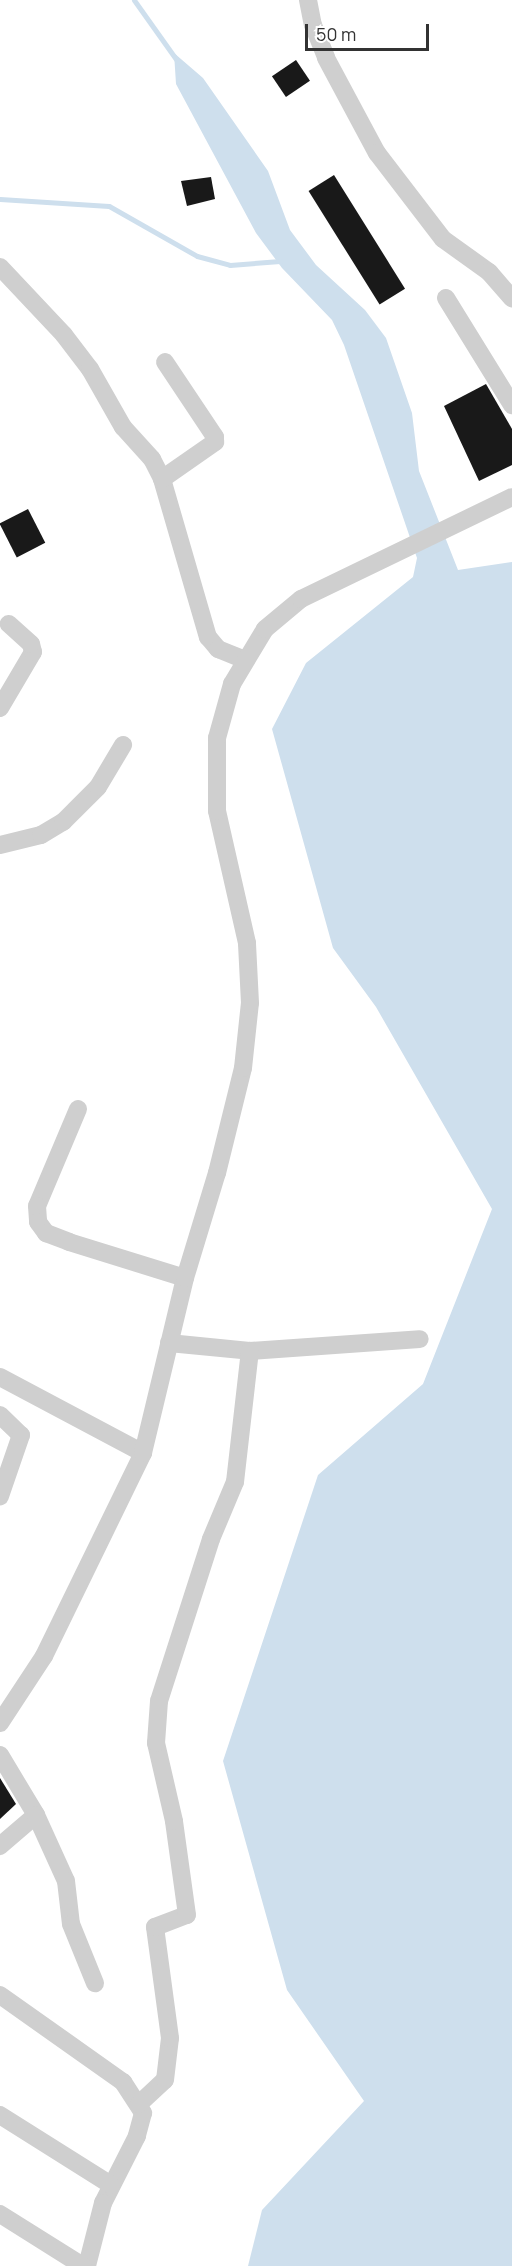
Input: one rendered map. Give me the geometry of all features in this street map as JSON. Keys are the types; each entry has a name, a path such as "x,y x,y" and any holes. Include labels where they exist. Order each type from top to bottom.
{"street":[{"path":"308,0 312,25 326,58 377,153 443,239 489,272 512,298"},
{"path":"0,267 64,335 90,369 123,427 140,443 162,479 208,637 218,649 245,660"},
{"path":"446,298 512,405"},
{"path":"162,479 215,442 215,437 165,362"},
{"path":"0,1723 44,1656 143,1453 185,1278 217,1173 243,1068 250,1004 247,943 217,811 217,738 232,684 265,629 301,599 409,544 512,497"},
{"path":"0,708 33,652 31,644 9,624"},
{"path":"0,845 41,835 63,822 98,787 123,745"},
{"path":"78,1109 37,1206 38,1222 46,1233 69,1242 185,1278"},
{"path":"169,1343 250,1351 420,1339"},
{"path":"139,2104 165,2080 170,2038 154,1928 187,1915 174,1821 156,1743 159,1701 211,1539 235,1482 250,1351"},
{"path":"0,1377 143,1453"},
{"path":"0,1415 21,1435 0,1496"},
{"path":"0,1755 36,1815 66,1881 72,1924 95,1983"},
{"path":"0,1846 36,1815"},
{"path":"0,1995 123,2082 139,2104 144,2117 111,2185 94,2230 85,2266 0,2214"},
{"path":"0,2115 111,2185"}],"water":[{"path":"174,53 203,78 268,171 290,230 316,265 365,310 386,338 412,413 419,471 458,570 512,562 512,2266 248,2266 262,2210 364,2101 287,1990 223,1761 318,1475 423,1384 492,1209 376,1007 333,948 272,729 306,663 413,577 417,558 344,345 332,320 282,268 256,233 176,84"}],"building":[{"path":"296,60 310,81 286,97 272,76"},
{"path":"334,175 405,289 380,305 309,191"},
{"path":"211,177 215,199 187,206 181,181"},
{"path":"486,384 512,429 512,465 479,481 444,406"},
{"path":"28,509 45,543 17,557 0,523"},
{"path":"0,1778 16,1804 0,1819"}],"waterway":[{"path":"134,0 178,62"},
{"path":"0,199 109,206 197,256 230,265 280,261"}]}
